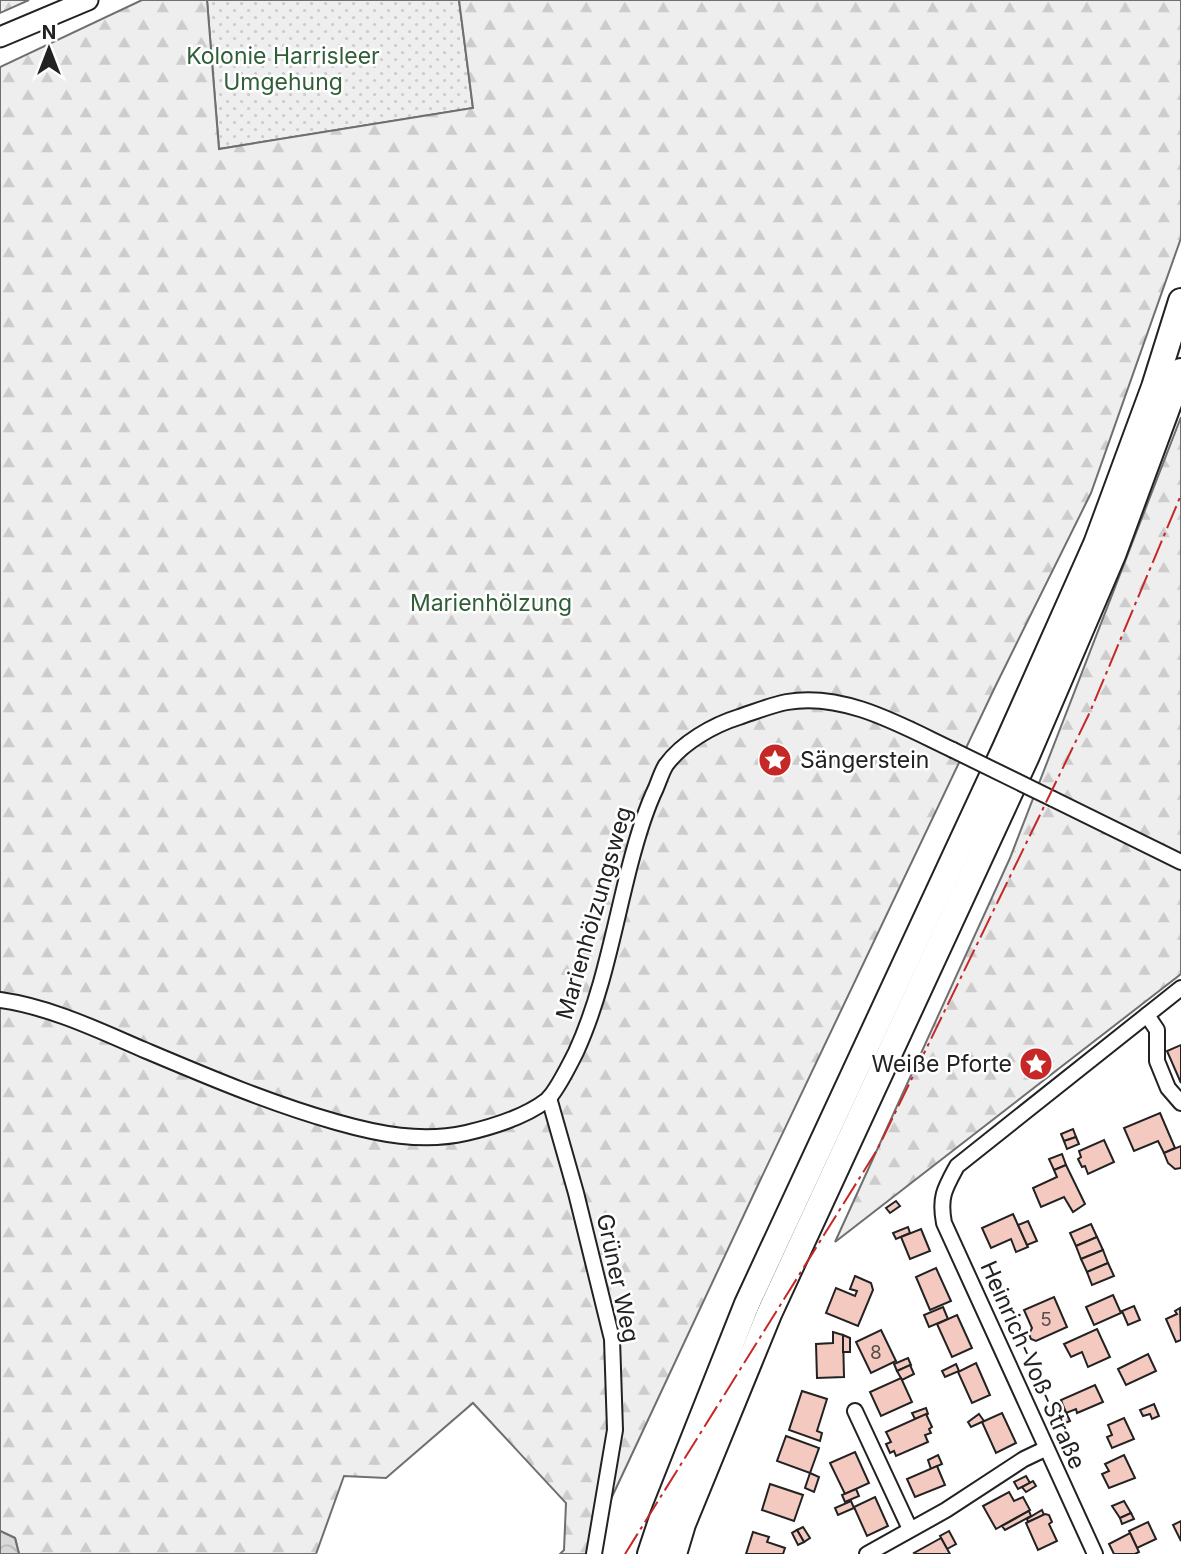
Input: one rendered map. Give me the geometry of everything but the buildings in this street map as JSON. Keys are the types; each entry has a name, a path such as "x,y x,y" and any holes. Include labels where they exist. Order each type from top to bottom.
{"highway":[{"path":"650,1554 747,1304 994,772 1096,544 1154,387 1181,300"},
{"path":"674,1554 688,1512 769,1314 1021,770 1108,568 1181,370"}],"main road":[{"path":"0,37 88,0"}],"street":[{"name":"Marienhölzungsweg","path":"0,1000 21,1003 68,1017 228,1085 305,1113 368,1131 402,1137 433,1137 462,1134 492,1126 524,1113 549,1098 590,1022 642,818 666,765 690,741 725,721 788,702 825,702 859,708 889,720 1181,862"},
{"path":"1181,988 1147,1014 1157,1030 1157,1061 1168,1088 1181,1102"},
{"name":"Heinrich-Voß-Straße","path":"1095,1554 944,1223 941,1208 943,1192 957,1166 1147,1014"},
{"name":"Grüner Weg","path":"549,1098 612,1339 615,1430 594,1554"},
{"path":"855,1411 910,1529"},
{"path":"867,1554 946,1510 1024,1459 1045,1449"}],"green space":[{"path":"0,0 29,0 0,13"},
{"name":"Marienhölzung","path":"142,0 207,0 219,149 473,108 459,0 1181,0 1181,238 1091,493 996,685 757,1187 611,1499 589,1554 560,1554 564,1550 566,1503 473,1403 386,1478 344,1476 316,1554 19,1554 15,1538 0,1531 0,67"},
{"name":"Kolonie Harrisleer Umgehung","path":"207,0 459,0 473,108 219,149"},
{"path":"1181,417 1181,974 835,1242 1010,858"}],"water":[{"path":"0,1531 15,1538 19,1554 0,1554"}],"power":[{"path":"625,1554 877,1150 1090,712 1181,495"}],"place":[{"name":"Sängerstein","path":"775,760"},
{"name":"Weiße Pforte","path":"1036,1064"}]}
